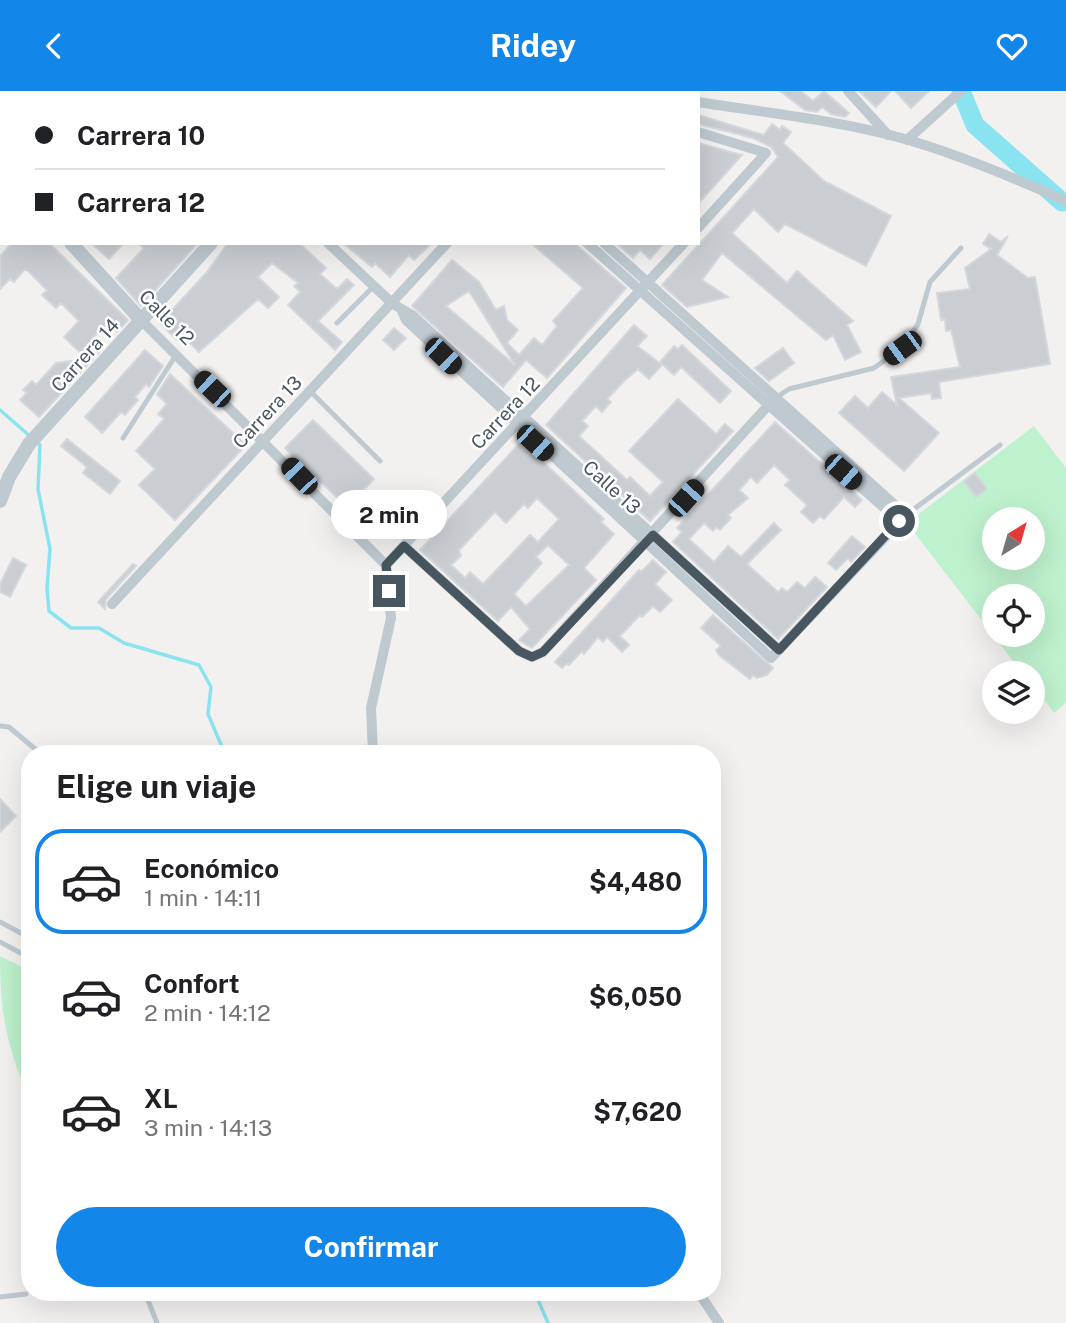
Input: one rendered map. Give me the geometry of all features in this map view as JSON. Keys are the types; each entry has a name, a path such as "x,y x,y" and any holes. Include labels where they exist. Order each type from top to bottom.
{"street":[{"path":"848,91 888,135"},
{"path":"906,140 961,91"},
{"path":"700,102 831,122 888,135 1016,179 1066,201"},
{"path":"700,133 766,153 700,226"},
{"name":"Calle 12","path":"73,245 142,321 264,440 386,565"},
{"name":"Carrera 14","path":"0,501 4,474 209,245"},
{"name":"Calle 13","path":"330,245 397,308 406,320 775,654 902,518"},
{"name":"Carrera 13","path":"113,604 310,391 397,308 445,245"},
{"path":"590,245 644,288 902,518"},
{"path":"606,245 644,288"},
{"name":"Carrera 12","path":"386,565 682,245"},
{"path":"404,546 519,651 532,657 543,652 772,402"},
{"path":"373,745 371,708 391,618 386,565"},
{"path":"704,1301 719,1323"}],"lane":[{"path":"772,402 789,389 874,368 902,348 918,324 930,282 961,248"},
{"path":"337,323 374,286"},
{"path":"123,438 177,354"},
{"path":"310,391 380,461"},
{"path":"902,518 1000,445"},
{"path":"0,726 9,727 30,745"},
{"path":"0,922 21,933"},
{"path":"0,942 21,953"},
{"path":"0,1297 21,1295"},
{"path":"148,1301 157,1323"}],"green space":[{"path":"1034,426 1066,468 1066,703 1054,713 1045,701 1045,661 1013,661 1002,647 1045,647 1045,584 982,584 982,621 907,523"},
{"path":"0,956 21,966 21,1077 10,1047 1,996"}],"building":[{"path":"780,91 801,91 813,101 824,91 849,113 845,117 831,114 822,107 817,112 805,110"},
{"path":"859,91 891,91 876,107"},
{"path":"895,91 929,91 911,108"},
{"path":"700,116 764,135 772,124 780,130 782,126 791,132 783,143 824,181 891,216 866,266 785,224 778,232 754,209 732,233 787,283 797,271 853,321 847,325 861,352 845,360 833,335 826,340 722,253 702,280 728,297 687,307 662,285 778,157 771,147 753,138 700,125"},
{"path":"700,144 742,155 700,202"},
{"path":"989,234 1001,242 1008,236 997,255 1028,278 1035,277 1050,364 939,382 941,398 932,399 931,393 899,398 939,433 904,471 839,413 855,396 868,408 882,392 897,405 891,377 960,367 951,330 946,331 945,319 941,320 937,293 970,289 965,268 991,249 983,244"},
{"path":"10,245 51,245 128,320 117,332 108,323 92,338 103,348 39,417 20,400 27,393 23,390 32,381 36,385 56,363 87,359 64,337 79,321 61,303 56,308 42,295 47,290 25,269 14,282 10,279 0,289 0,256"},
{"path":"93,245 122,245 109,259"},
{"path":"140,245 196,245 141,306 116,278 144,248"},
{"path":"227,245 301,245 326,268 320,274 337,289 347,279 354,285 318,321 342,342 335,350 288,305 300,292 294,286 298,283 272,263 258,277 279,297 268,308 258,299 199,352 182,335 177,340 160,323 207,272"},
{"path":"345,245 430,245 414,260 409,255 390,277 375,263 372,267"},
{"path":"533,245 576,245 626,288 547,378 526,360 503,387 412,306 452,260 479,282 496,310 504,306 507,320 518,330 507,343 519,355 534,338 542,345 557,326 553,321 583,288","holes":["469,291 515,365 446,306"]},
{"path":"618,245 662,245 650,259 640,250 633,258"},
{"path":"634,325 647,336 637,346 662,365 649,379 638,369 607,399 611,402 602,412 596,406 582,421 588,426 579,436 627,480 630,477 650,496 663,482 629,451 678,399 716,434 725,424 733,431 650,521 546,425"},
{"path":"394,328 406,338 394,350 383,340"},
{"path":"682,345 731,391 720,403 681,367 674,375 660,362 674,346 678,349"},
{"path":"783,348 794,363 769,381 755,368"},
{"path":"145,350 163,366 149,387 146,384 135,397 138,400 125,415 121,412 102,433 85,417"},
{"path":"170,374 246,445 175,520 139,485 155,469 136,451 164,419 158,414 167,404 157,394"},
{"path":"313,420 374,479 347,507 285,448"},
{"path":"775,422 862,500 855,507 844,497 824,519 820,516 813,523 801,512 807,505 785,485 790,480 774,465 757,483 751,477 739,490 748,498 728,515 731,518 720,530 716,527 713,531 704,523 689,539 714,562 728,546 741,557 774,523 781,530 747,564 778,592 782,588 787,592 797,582 805,588 815,577 827,587 778,639 673,542 682,532 677,528"},
{"path":"67,439 120,481 110,494 83,473 87,467 61,446"},
{"path":"519,444 540,459 604,519 601,522 614,534 584,568 596,580 532,648 519,640 530,629 511,607 498,621 420,550","holes":["537,498 559,519 538,542 530,535 483,584 470,572 465,578 451,565 461,556 459,550 495,512 506,523 524,504 528,508","548,545 569,565 526,606 514,594 542,563 536,557"]},
{"path":"975,473 987,489 976,497 964,481"},
{"path":"852,536 865,547 851,562 848,558 836,570 828,563"},
{"path":"13,558 26,565 10,597 0,592 0,584"},
{"path":"653,560 666,572 655,584 672,600 660,612 653,606 642,617 640,615 620,636 629,645 622,652 607,637 603,642 598,637 584,654 582,651 569,665 566,664 562,668 555,662 639,570 641,572"},
{"path":"133,564 136,566 106,599 105,609 98,602"},
{"path":"713,615 773,668 767,675 757,678 753,675 750,679 719,655 716,650 721,646 701,628"},
{"path":"0,799 16,816 0,832"}],"waterway":[{"path":"961,91 975,125 1062,202"},
{"path":"0,410 31,437"},
{"path":"37,442 40,445 38,489 50,549 47,588 49,611 71,628 99,628 124,643 199,665 211,687 208,714 221,745"},
{"path":"538,1301 548,1323"}],"route":[{"path":"389,591 386,565 404,546 519,651 532,657 543,652 653,535 779,650 899,521"}]}
